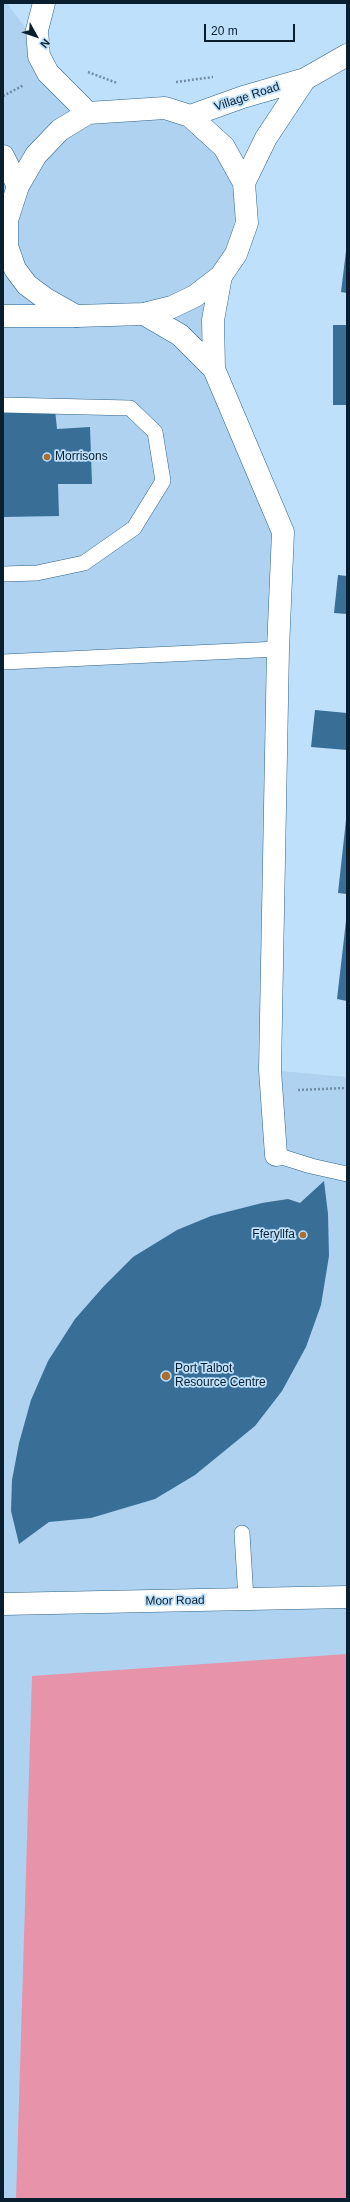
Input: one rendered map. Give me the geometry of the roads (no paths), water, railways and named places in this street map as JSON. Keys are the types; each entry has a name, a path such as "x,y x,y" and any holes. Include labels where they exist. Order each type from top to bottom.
{"street":[{"path":"44,3 37,30 40,56 48,73 88,113"},
{"name":"Village Road","path":"190,116 243,97 306,79 347,55"},
{"name":"Village Road","path":"244,183 266,138 306,79"},
{"path":"3,316 76,316 144,314 172,307 195,296 221,276 236,254 247,222 244,183 224,147 190,116 165,108 88,113 60,130 36,155 18,186 7,220 5,252 14,269 27,285 46,299 76,316"},
{"path":"3,156 18,186"},
{"path":"221,276 213,320 214,369 283,532 278,649 271,978 271,1089 276,1155"},
{"path":"144,314 180,335 214,369"},
{"name":"Moor Road","path":"3,1604 347,1597"}],"lane":[{"path":"3,406 130,408 155,432 163,481 134,528 84,563 37,573 3,574"},
{"path":"3,662 278,649"},
{"path":"276,1155 311,1166 347,1174"},
{"path":"242,1533 246,1599"}],"place":[{"name":"Morrisons","path":"47,457"},
{"name":"Fferyllfa","path":"303,1235"},
{"name":"Port Talbot Resource Centre","path":"166,1376"}]}
